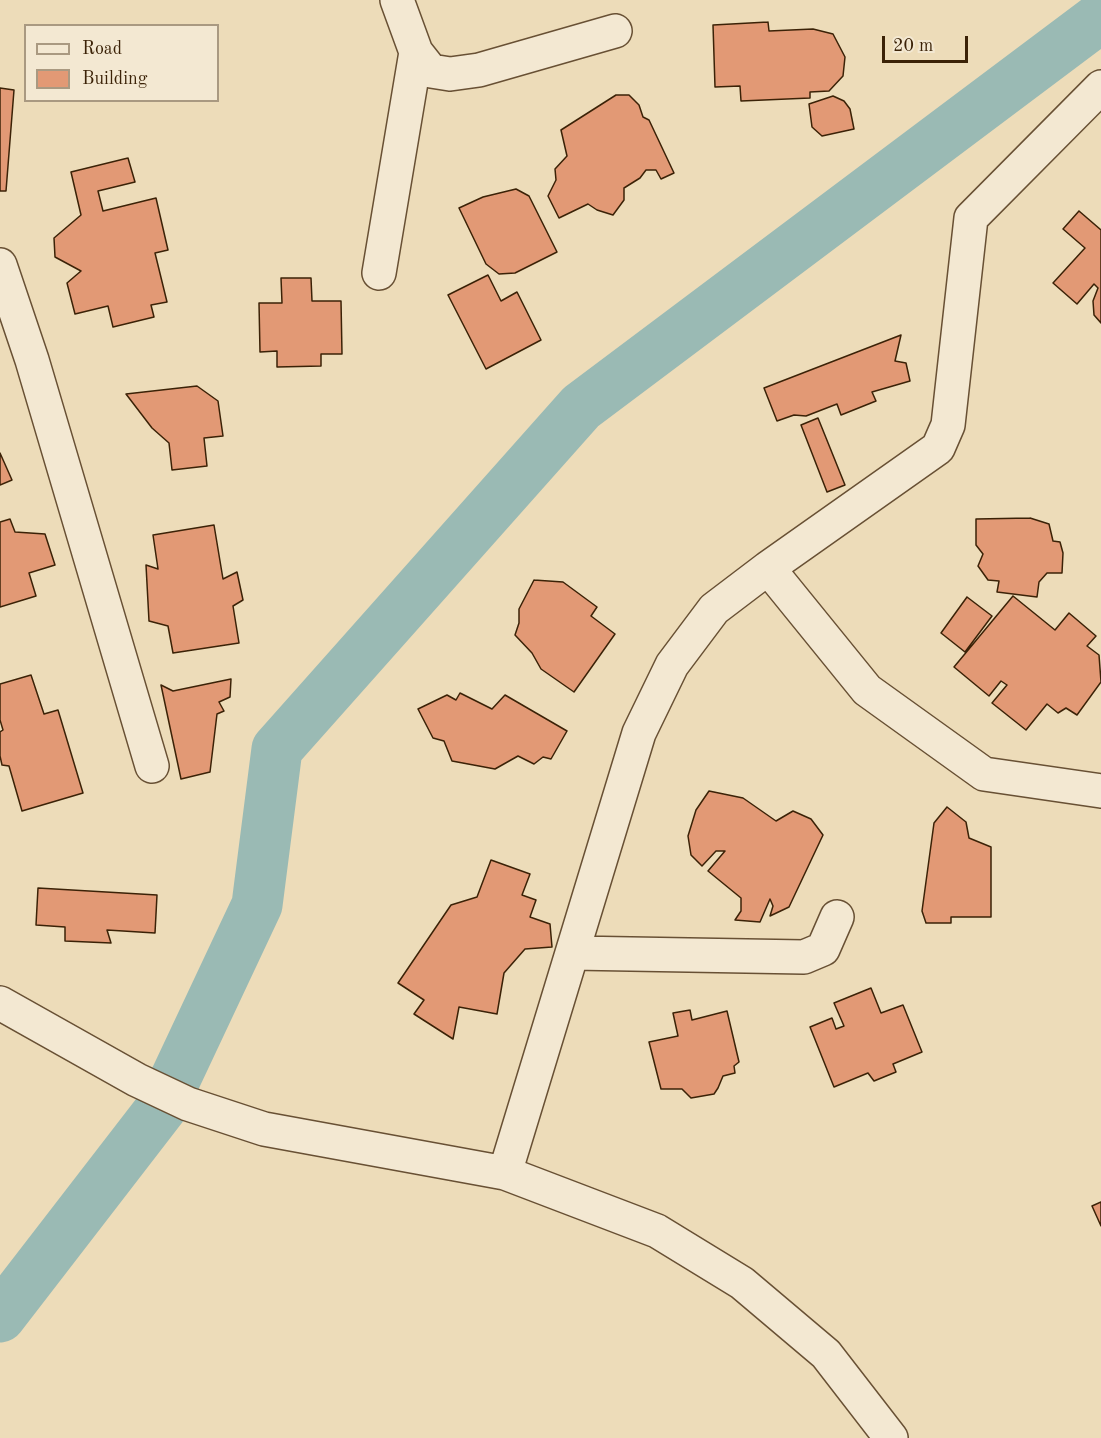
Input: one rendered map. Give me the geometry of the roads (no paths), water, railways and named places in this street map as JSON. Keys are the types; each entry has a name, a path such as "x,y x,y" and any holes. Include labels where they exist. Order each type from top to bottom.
{"street":[{"path":"397,0 416,52 431,71 450,74 479,70 615,31"},
{"path":"379,273 416,52"},
{"path":"505,1173 639,732 672,664 714,609 938,448 948,425 971,218 1101,87"},
{"path":"0,265 36,372 152,766"},
{"path":"768,568 867,690 984,774 1101,791"},
{"path":"573,953 804,957 823,949 837,917"},
{"path":"0,1003 137,1080 188,1104 264,1129 505,1173 657,1231 742,1283 826,1354 891,1438"}],"waterway":[{"path":"0,1317 162,1107 257,905 277,749 581,407 1101,17"}]}
